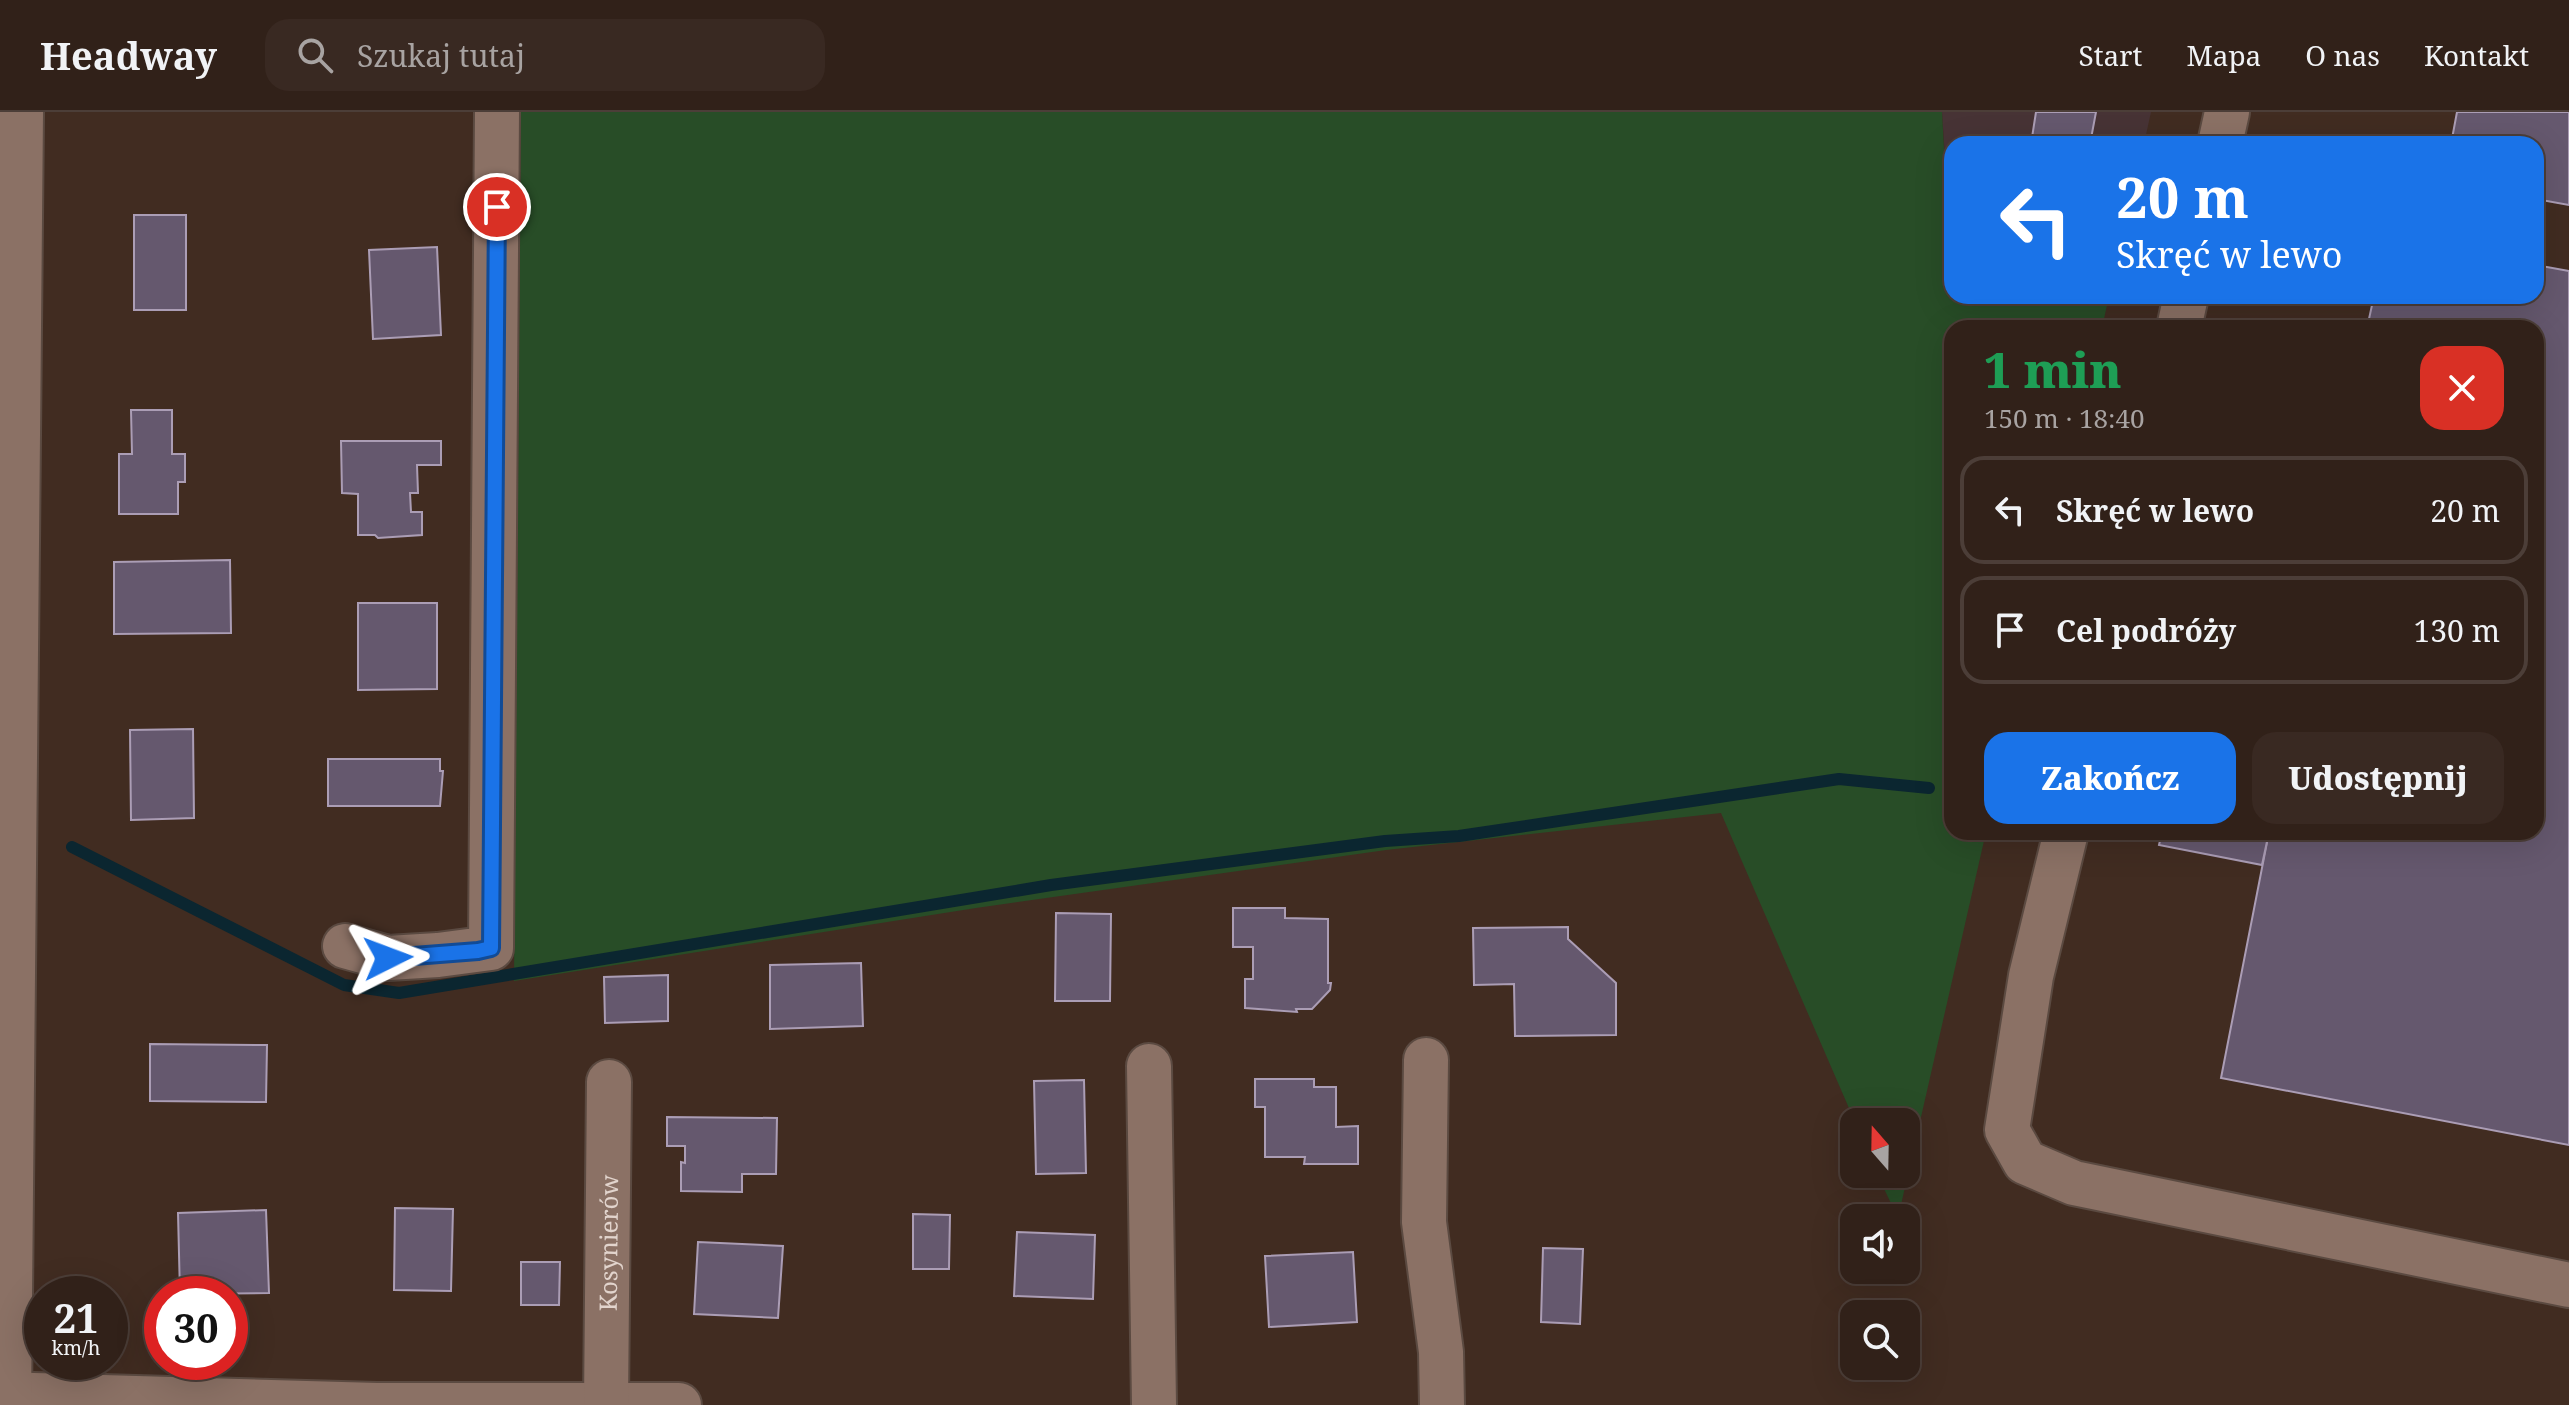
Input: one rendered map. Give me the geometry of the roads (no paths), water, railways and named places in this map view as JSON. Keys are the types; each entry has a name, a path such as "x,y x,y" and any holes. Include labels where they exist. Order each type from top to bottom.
{"street":[{"path":"21,112 8,599 6,1398 377,1405 679,1405"},
{"path":"345,946 388,958 465,953 491,948 497,112"},
{"path":"2222,136 2227,112"},
{"path":"2064,840 2031,976 2007,1130 2025,1162 2074,1183 2569,1285"},
{"path":"1426,1060 1424,1222 1441,1352 1442,1405"},
{"path":"1149,1066 1154,1405"},
{"name":"Kosynierów","path":"606,1405 609,1082"}],"waterway":[{"path":"72,847 344,985 399,993 1051,885 1385,841 1459,836 1839,779 1929,788"}]}
